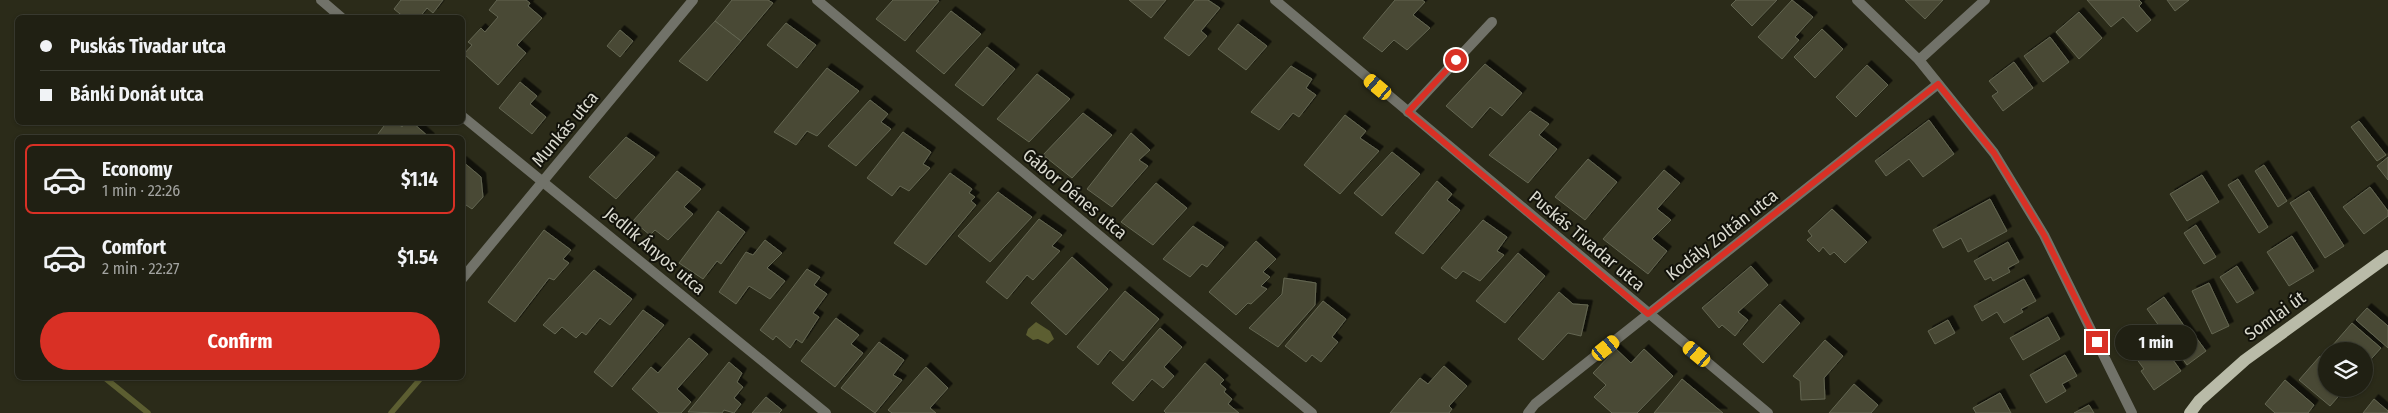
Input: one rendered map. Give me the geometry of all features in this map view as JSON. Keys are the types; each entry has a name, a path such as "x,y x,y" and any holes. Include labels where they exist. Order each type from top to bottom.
{"main road":[{"name":"Somlai út","path":"2190,413 2199,401 2245,360 2388,256"}],"street":[{"path":"321,0 338,15"},
{"name":"Munkás utca","path":"465,275 693,0"},
{"name":"Gábor Dénes utca","path":"817,0 1312,413"},
{"name":"Puskás Tivadar utca","path":"1275,0 1768,413"},
{"path":"1857,0 1919,60 1994,153 2044,235 2132,413"},
{"path":"1919,60 1985,0"},
{"path":"1408,112 1492,22"},
{"name":"Kodály Zoltán utca","path":"1528,413 1648,314 1938,84"},
{"name":"Jedlik Ányos utca","path":"465,118 543,180 826,413"}],"shaded area":[{"path":"1036,322 1050,331 1054,339 1048,344 1038,339 1033,340 1026,335 1028,329"}],"building":[{"path":"401,0 443,0 433,13 427,8 421,15 401,15 394,9"},
{"path":"497,0 526,0 530,3 528,6 542,18 517,45 526,53 498,85 465,55 472,45 468,42 481,28 485,32 498,17 489,10"},
{"path":"732,0 768,0 773,3 741,41 715,21"},
{"path":"893,0 939,1 905,41 876,19"},
{"path":"1129,0 1166,0 1151,18"},
{"path":"1195,0 1208,0 1220,8 1201,31 1207,36 1189,56 1164,38"},
{"path":"1395,0 1422,0 1425,2 1413,15 1430,28 1407,50 1394,40 1382,52 1363,38"},
{"path":"1736,0 1777,0 1752,26 1731,5"},
{"path":"1792,0 1813,17 1795,37 1799,40 1782,59 1758,37"},
{"path":"1905,0 1943,0 1925,19"},
{"path":"2087,0 2139,0 2142,3 2139,6 2151,20 2137,32 2123,17 2111,27"},
{"path":"2167,0 2189,0 2175,11"},
{"path":"951,11 981,34 944,74 916,51"},
{"path":"2079,12 2102,38 2079,59 2056,32"},
{"path":"715,21 741,41 707,81 679,61"},
{"path":"786,23 816,45 797,68 767,45"},
{"path":"1238,24 1267,46 1246,70 1218,49"},
{"path":"1822,29 1843,49 1815,78 1794,57"},
{"path":"620,30 633,41 620,57 607,46"},
{"path":"2050,37 2069,62 2043,82 2024,56"},
{"path":"987,47 1015,69 983,106 955,85"},
{"path":"2014,62 2033,88 2003,111 1992,96 1998,92 1989,81"},
{"path":"1485,64 1522,93 1502,116 1490,107 1472,128 1446,106"},
{"path":"1867,65 1888,85 1856,117 1836,97"},
{"path":"1291,66 1312,79 1306,88 1316,95 1299,117 1293,113 1279,130 1251,112"},
{"path":"827,68 859,91 817,136 807,131 796,145 774,132"},
{"path":"1037,74 1070,99 1029,142 997,119"},
{"path":"520,82 537,96 530,104 546,117 532,134 499,108"},
{"path":"870,100 888,114 881,122 891,129 856,166 828,146"},
{"path":"1530,111 1549,124 1539,135 1557,149 1528,183 1489,155"},
{"path":"1083,113 1112,135 1072,178 1043,155"},
{"path":"1345,115 1366,131 1360,138 1379,151 1340,194 1304,165"},
{"path":"1929,120 1954,154 1923,177 1909,159 1886,176 1875,161"},
{"path":"2359,121 2386,155 2377,161 2351,127"},
{"path":"385,125 400,125 402,127 404,125 415,125 427,135 377,135"},
{"path":"903,132 931,152 923,164 930,168 909,191 900,186 892,196 867,178"},
{"path":"1131,133 1150,150 1139,160 1148,166 1112,207 1087,189"},
{"path":"626,137 655,157 616,199 589,177"},
{"path":"1392,152 1420,174 1382,216 1354,193"},
{"path":"2388,157 2388,180 2377,166"},
{"path":"1588,159 1617,182 1585,220 1555,197"},
{"path":"465,164 481,177 483,197 472,209 466,205"},
{"path":"2264,165 2287,201 2278,207 2255,171"},
{"path":"1664,170 1680,183 1657,209 1671,220 1652,239 1667,251 1648,274 1603,239"},
{"path":"677,171 701,189 684,207 693,214 668,240 655,230 650,235 633,221"},
{"path":"950,173 972,189 969,193 975,197 971,201 976,205 926,265 894,243"},
{"path":"2202,175 2219,202 2187,221 2170,194"},
{"path":"2238,179 2268,227 2259,233 2228,185"},
{"path":"1437,181 1452,194 1447,200 1460,210 1423,254 1395,233"},
{"path":"1156,183 1187,208 1153,245 1121,222"},
{"path":"2370,187 2388,211 2388,216 2364,234 2343,207"},
{"path":"2309,191 2344,246 2325,258 2290,203"},
{"path":"998,192 1032,217 990,262 958,236"},
{"path":"1990,199 2007,231 1968,252 1961,238 1943,248 1933,230"},
{"path":"1832,209 1867,242 1845,263 1834,252 1830,255 1823,247 1819,252 1807,240 1812,236 1808,231"},
{"path":"718,211 745,232 721,264 717,261 703,279 679,263"},
{"path":"1039,219 1062,235 1052,246 1060,251 1033,280 1027,275 1007,299 986,282"},
{"path":"1483,220 1507,237 1497,251 1504,255 1480,281 1463,271 1456,279 1441,268"},
{"path":"2196,225 2216,257 2204,264 2184,233"},
{"path":"1193,226 1224,247 1207,267 1202,264 1190,277 1163,259"},
{"path":"544,230 571,250 563,259 569,263 554,280 549,278 515,322 488,302"},
{"path":"2292,236 2314,271 2289,286 2267,252"},
{"path":"765,240 782,253 767,268 785,281 770,299 749,286 736,304 719,292 746,252 753,255"},
{"path":"1256,241 1276,259 1263,272 1270,277 1261,286 1267,289 1236,315 1209,292"},
{"path":"2008,242 2019,262 2008,268 2010,272 1993,281 1991,277 1985,280 1974,261"},
{"path":"1518,253 1545,276 1505,323 1476,301"},
{"path":"1072,257 1108,289 1066,335 1031,303"},
{"path":"1751,266 1768,285 1738,312 1748,320 1735,336 1722,325 1719,328 1702,308"},
{"path":"2237,266 2254,293 2237,303 2220,277"},
{"path":"807,269 820,277 814,285 827,294 813,313 819,317 802,343 796,339 790,348 776,336 773,340 760,330"},
{"path":"594,270 632,299 610,325 600,318 586,335 582,332 576,338 562,327 555,334 543,325"},
{"path":"1284,278 1316,283 1315,305 1278,347 1249,328 1282,294"},
{"path":"2024,279 2036,301 2021,309 2023,312 2004,323 1997,312 1982,321 1974,306"},
{"path":"2209,283 2229,326 2212,334 2192,291"},
{"path":"1125,291 1159,319 1123,361 1110,350 1098,365 1077,347"},
{"path":"1559,292 1573,304 1588,305 1581,336 1568,333 1543,360 1518,339"},
{"path":"2164,297 2192,337 2195,336 2206,351 2187,365 2147,309"},
{"path":"1323,301 1346,319 1332,337 1338,342 1321,362 1312,355 1306,362 1285,346"},
{"path":"1780,304 1800,323 1763,363 1743,344"},
{"path":"2367,308 2388,326 2388,348 2356,320"},
{"path":"643,310 664,325 612,387 594,372"},
{"path":"2048,317 2060,339 2023,360 2010,338"},
{"path":"836,318 859,335 851,344 863,353 835,387 801,361"},
{"path":"1948,320 1955,333 1935,344 1928,331"},
{"path":"2352,323 2381,348 2373,357 2373,342 2335,342"},
{"path":"1160,328 1182,347 1164,367 1174,376 1163,388 1152,379 1133,401 1112,383"},
{"path":"689,338 708,354 677,389 691,402 681,413 659,413 632,389 651,367 658,373"},
{"path":"1825,340 1843,356 1824,378 1825,399 1801,400 1800,381 1793,376"},
{"path":"2144,340 2158,360 2168,353 2181,371 2154,390 2141,371 2144,369 2130,350"},
{"path":"879,342 904,360 893,375 902,380 875,413 841,388"},
{"path":"1616,349 1631,363 1644,349 1673,376 1637,413 1612,413 1594,397 1606,385 1593,373"},
{"path":"2065,355 2077,376 2062,384 2066,391 2046,403 2030,375"},
{"path":"2318,358 2318,396 2299,380"},
{"path":"729,362 742,373 737,382 743,387 734,398 741,404 734,413 724,410 722,413 688,412"},
{"path":"1205,363 1224,380 1220,384 1226,389 1224,392 1232,399 1228,404 1239,413 1166,413 1164,411"},
{"path":"1444,366 1467,386 1449,406 1452,409 1449,413 1390,413 1420,378 1428,384"},
{"path":"926,367 948,388 930,408 936,413 892,413 888,410"},
{"path":"1682,379 1723,413 1654,413"},
{"path":"2285,380 2314,405 2308,413 2275,413 2265,404"},
{"path":"1854,384 1878,405 1871,413 1829,413"},
{"path":"2000,393 2011,413 1976,413 1973,408"},
{"path":"766,397 782,410 779,413 752,413"},
{"path":"2319,397 2338,397 2330,406"},
{"path":"2374,399 2388,411 2388,413 2363,413"},
{"path":"2089,405 2094,413 2074,413"}],"waterway":[{"path":"107,380 148,413"},
{"path":"391,413 419,380"}],"route":[{"path":"1456,60 1408,112 1648,314 1938,84 1994,153 2044,235 2097,342"}]}
